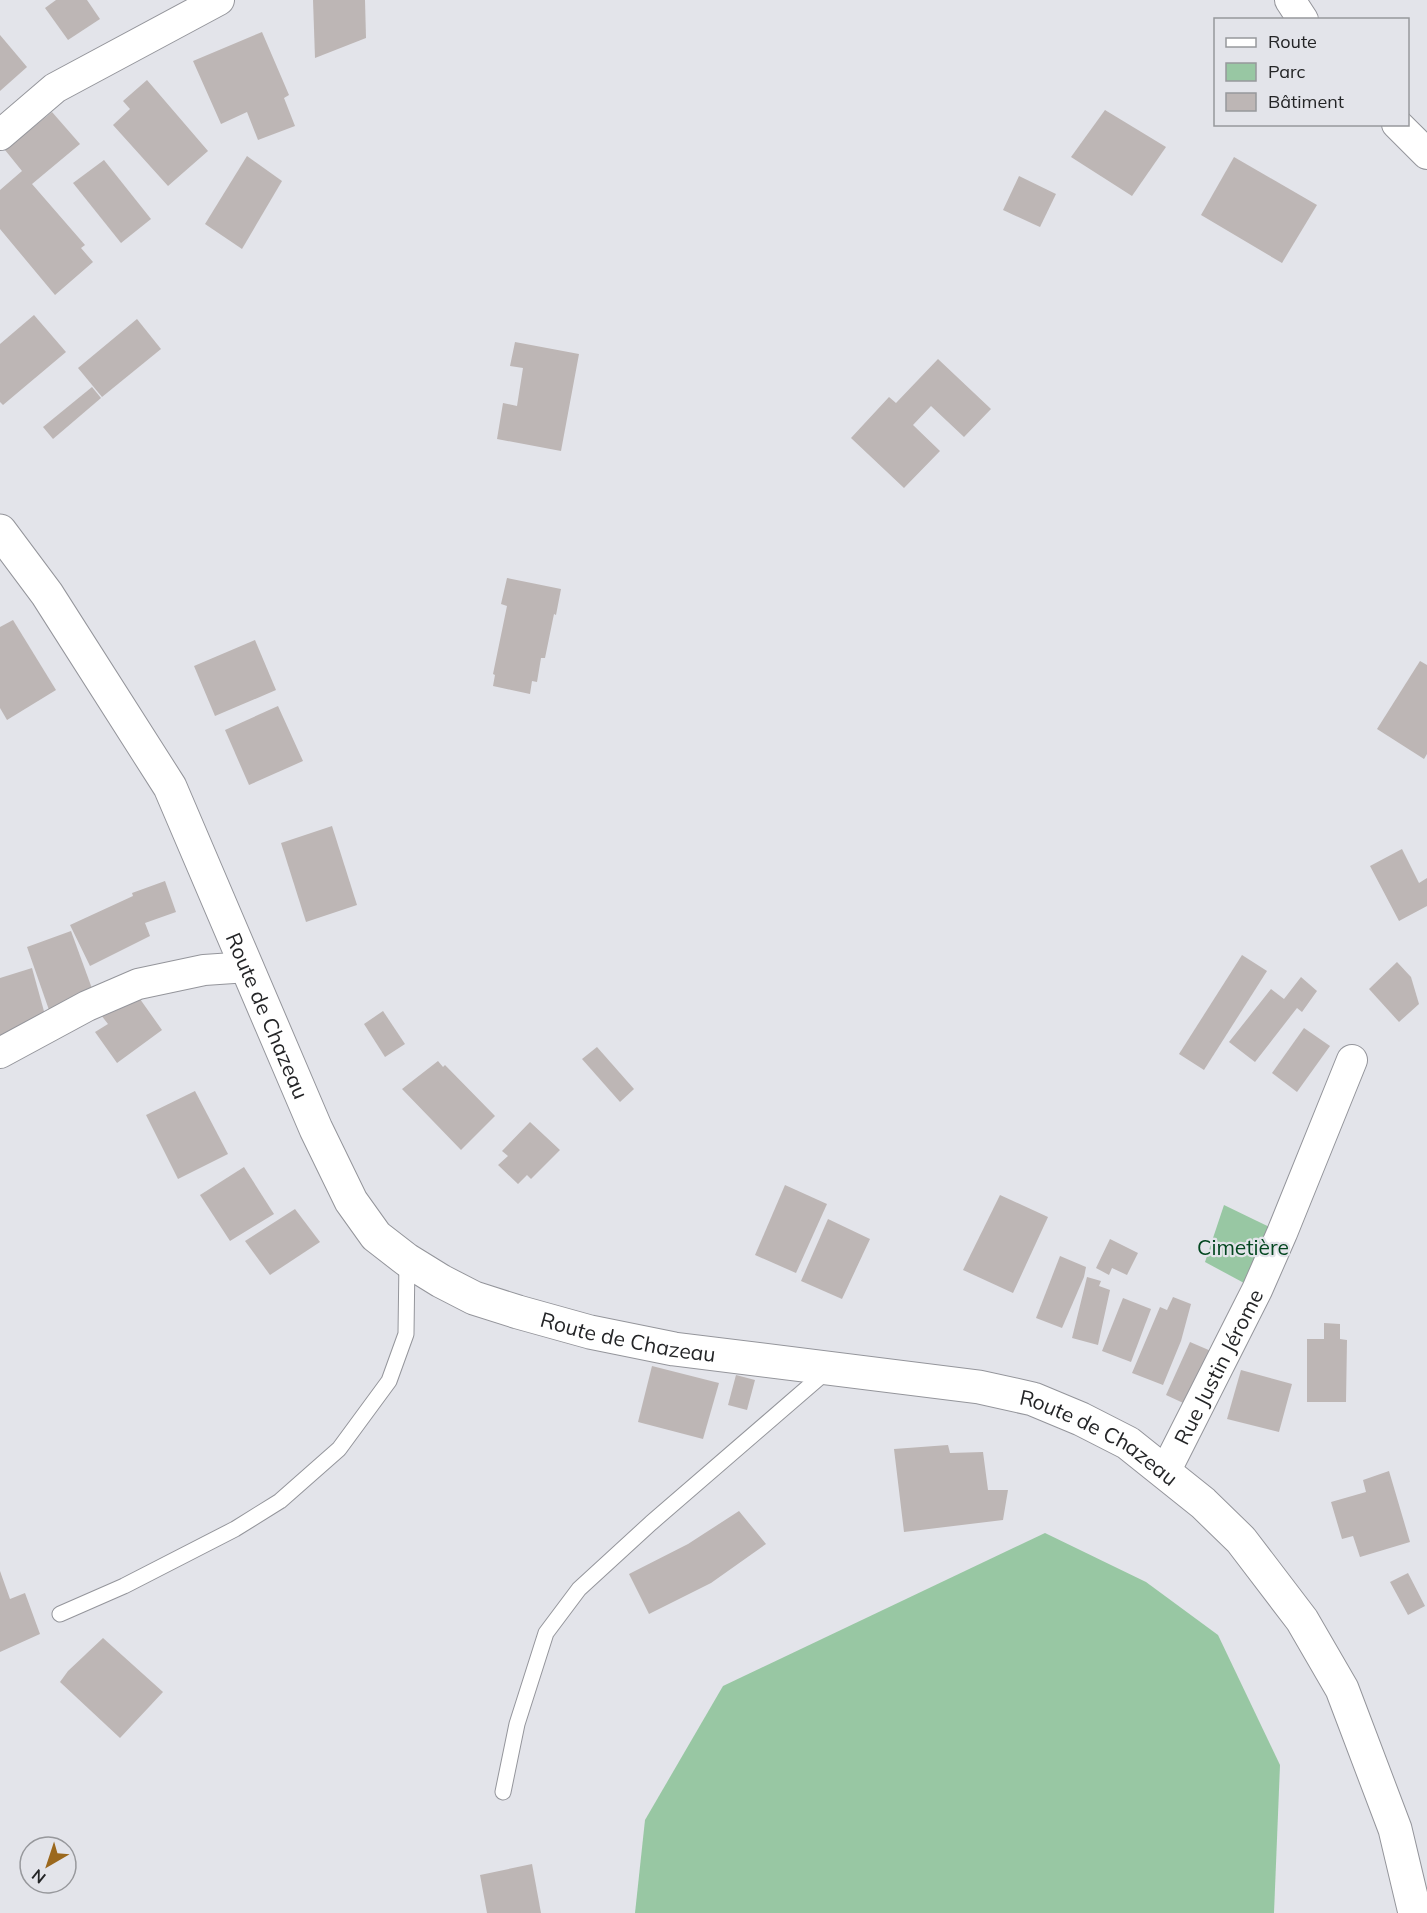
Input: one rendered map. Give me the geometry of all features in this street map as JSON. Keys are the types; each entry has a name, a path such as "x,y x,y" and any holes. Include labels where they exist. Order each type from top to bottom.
{"main road":[{"name":"Route de Chazeau","path":"0,531 47,594 170,787 316,1130 351,1200 376,1236 407,1260 474,1298 590,1332 674,1349 979,1387 1033,1399 1081,1419 1128,1443 1203,1503 1241,1540 1302,1620 1342,1689 1395,1828 1415,1913"}],"street":[{"path":"0,135 55,88 219,0"},
{"path":"1290,0 1302,18"},
{"path":"1399,126 1427,154"},
{"path":"0,1053 87,1006 138,984 204,970 248,967"},
{"name":"Rue Justin Jérome","path":"1165,1472 1257,1290 1352,1060"}],"lane":[{"path":"60,1614 124,1586 235,1529 280,1501 339,1449 389,1381 406,1334 407,1260"},
{"path":"503,1792 517,1724 546,1634 579,1589 651,1523 830,1368"}],"green space":[{"name":"Cimetière","path":"1224,1205 1282,1233 1257,1290 1205,1262"},
{"path":"1045,1533 1146,1582 1218,1635 1280,1765 1274,1913 635,1913 645,1820 723,1686"}],"building":[{"path":"56,0 87,0 100,19 68,40 45,8"},
{"path":"313,0 365,0 366,38 315,58"},
{"path":"262,32 289,95 284,98 295,126 258,140 247,112 221,124 193,61"},
{"path":"0,35 27,67 0,91"},
{"path":"147,80 208,151 168,186 113,125 130,109 123,101"},
{"path":"1105,110 1166,147 1132,196 1071,157"},
{"path":"52,112 80,144 32,184 85,245 81,248 93,262 55,295 0,229 0,190 22,171 5,150"},
{"path":"247,156 282,181 242,249 205,224"},
{"path":"1234,157 1317,205 1282,263 1201,215"},
{"path":"104,160 151,219 121,243 73,183"},
{"path":"1019,176 1056,194 1040,227 1003,210"},
{"path":"34,315 66,352 3,405 0,402 0,344"},
{"path":"137,319 161,349 102,397 78,368"},
{"path":"515,342 579,354 561,451 497,439 503,403 517,406 523,368 510,366"},
{"path":"938,359 991,409 964,437 931,406 913,425 940,451 904,488 851,438 889,397 896,403"},
{"path":"92,387 101,398 53,439 43,427"},
{"path":"507,578 561,589 545,658 541,658 537,682 532,681 530,694 493,686 495,675 493,674 507,606 501,604"},
{"path":"13,620 56,690 7,720 0,708 0,627"},
{"path":"255,640 276,690 215,716 194,666"},
{"path":"1420,661 1427,665 1427,754 1424,759 1377,729"},
{"path":"278,706 303,761 249,785 225,730"},
{"path":"332,826 357,905 306,922 281,843"},
{"path":"1402,849 1419,883 1427,878 1427,906 1399,921 1370,866"},
{"path":"165,881 176,912 145,923 150,936 90,966 70,925 133,896 132,893"},
{"path":"71,931 94,994 49,1010 27,947"},
{"path":"1242,955 1267,971 1204,1070 1179,1054"},
{"path":"1397,962 1411,977 1419,1004 1399,1022 1369,989"},
{"path":"32,968 47,1022 0,1036 0,978"},
{"path":"1301,977 1317,991 1302,1012 1297,1008 1255,1062 1229,1042 1271,989 1284,999"},
{"path":"135,992 162,1030 117,1063 95,1032 108,1024 101,1015"},
{"path":"383,1011 405,1044 385,1057 364,1024"},
{"path":"1304,1028 1330,1046 1297,1092 1272,1073"},
{"path":"597,1047 634,1089 620,1102 582,1059"},
{"path":"438,1061 443,1067 445,1065 495,1116 461,1150 402,1089"},
{"path":"195,1091 228,1154 178,1179 146,1115"},
{"path":"530,1122 560,1150 531,1179 527,1175 518,1184 498,1165 508,1156 502,1151"},
{"path":"244,1167 274,1214 230,1241 200,1195"},
{"path":"785,1185 827,1204 796,1273 755,1255"},
{"path":"1000,1195 1048,1217 1013,1293 963,1270"},
{"path":"295,1209 320,1242 270,1275 245,1241"},
{"path":"828,1219 870,1239 842,1299 801,1281"},
{"path":"1110,1239 1138,1253 1127,1275 1112,1268 1109,1275 1096,1268"},
{"path":"1060,1256 1086,1267 1084,1277 1062,1328 1036,1318"},
{"path":"1087,1277 1101,1281 1099,1286 1110,1290 1098,1345 1072,1338"},
{"path":"1173,1297 1191,1304 1181,1341 1163,1385 1132,1373 1160,1307 1167,1310"},
{"path":"1123,1298 1151,1309 1131,1362 1102,1351"},
{"path":"1324,1323 1340,1324 1340,1339 1347,1340 1346,1402 1307,1402 1307,1339 1324,1339"},
{"path":"1190,1342 1218,1354 1194,1408 1166,1395"},
{"path":"652,1366 719,1383 703,1439 638,1422"},
{"path":"1241,1370 1292,1384 1279,1432 1227,1419"},
{"path":"736,1375 755,1380 747,1410 728,1405"},
{"path":"948,1445 950,1453 983,1452 988,1490 1008,1490 1003,1520 904,1532 894,1449"},
{"path":"1389,1471 1410,1542 1360,1557 1353,1536 1342,1539 1331,1502 1366,1492 1363,1480"},
{"path":"739,1511 766,1544 711,1583 649,1614 629,1574 688,1544"},
{"path":"0,1571 10,1599 25,1593 40,1634 0,1652"},
{"path":"1408,1573 1425,1606 1408,1615 1390,1582"},
{"path":"103,1638 163,1692 120,1738 60,1682 68,1671"},
{"path":"532,1864 541,1913 487,1913 480,1875"}]}
